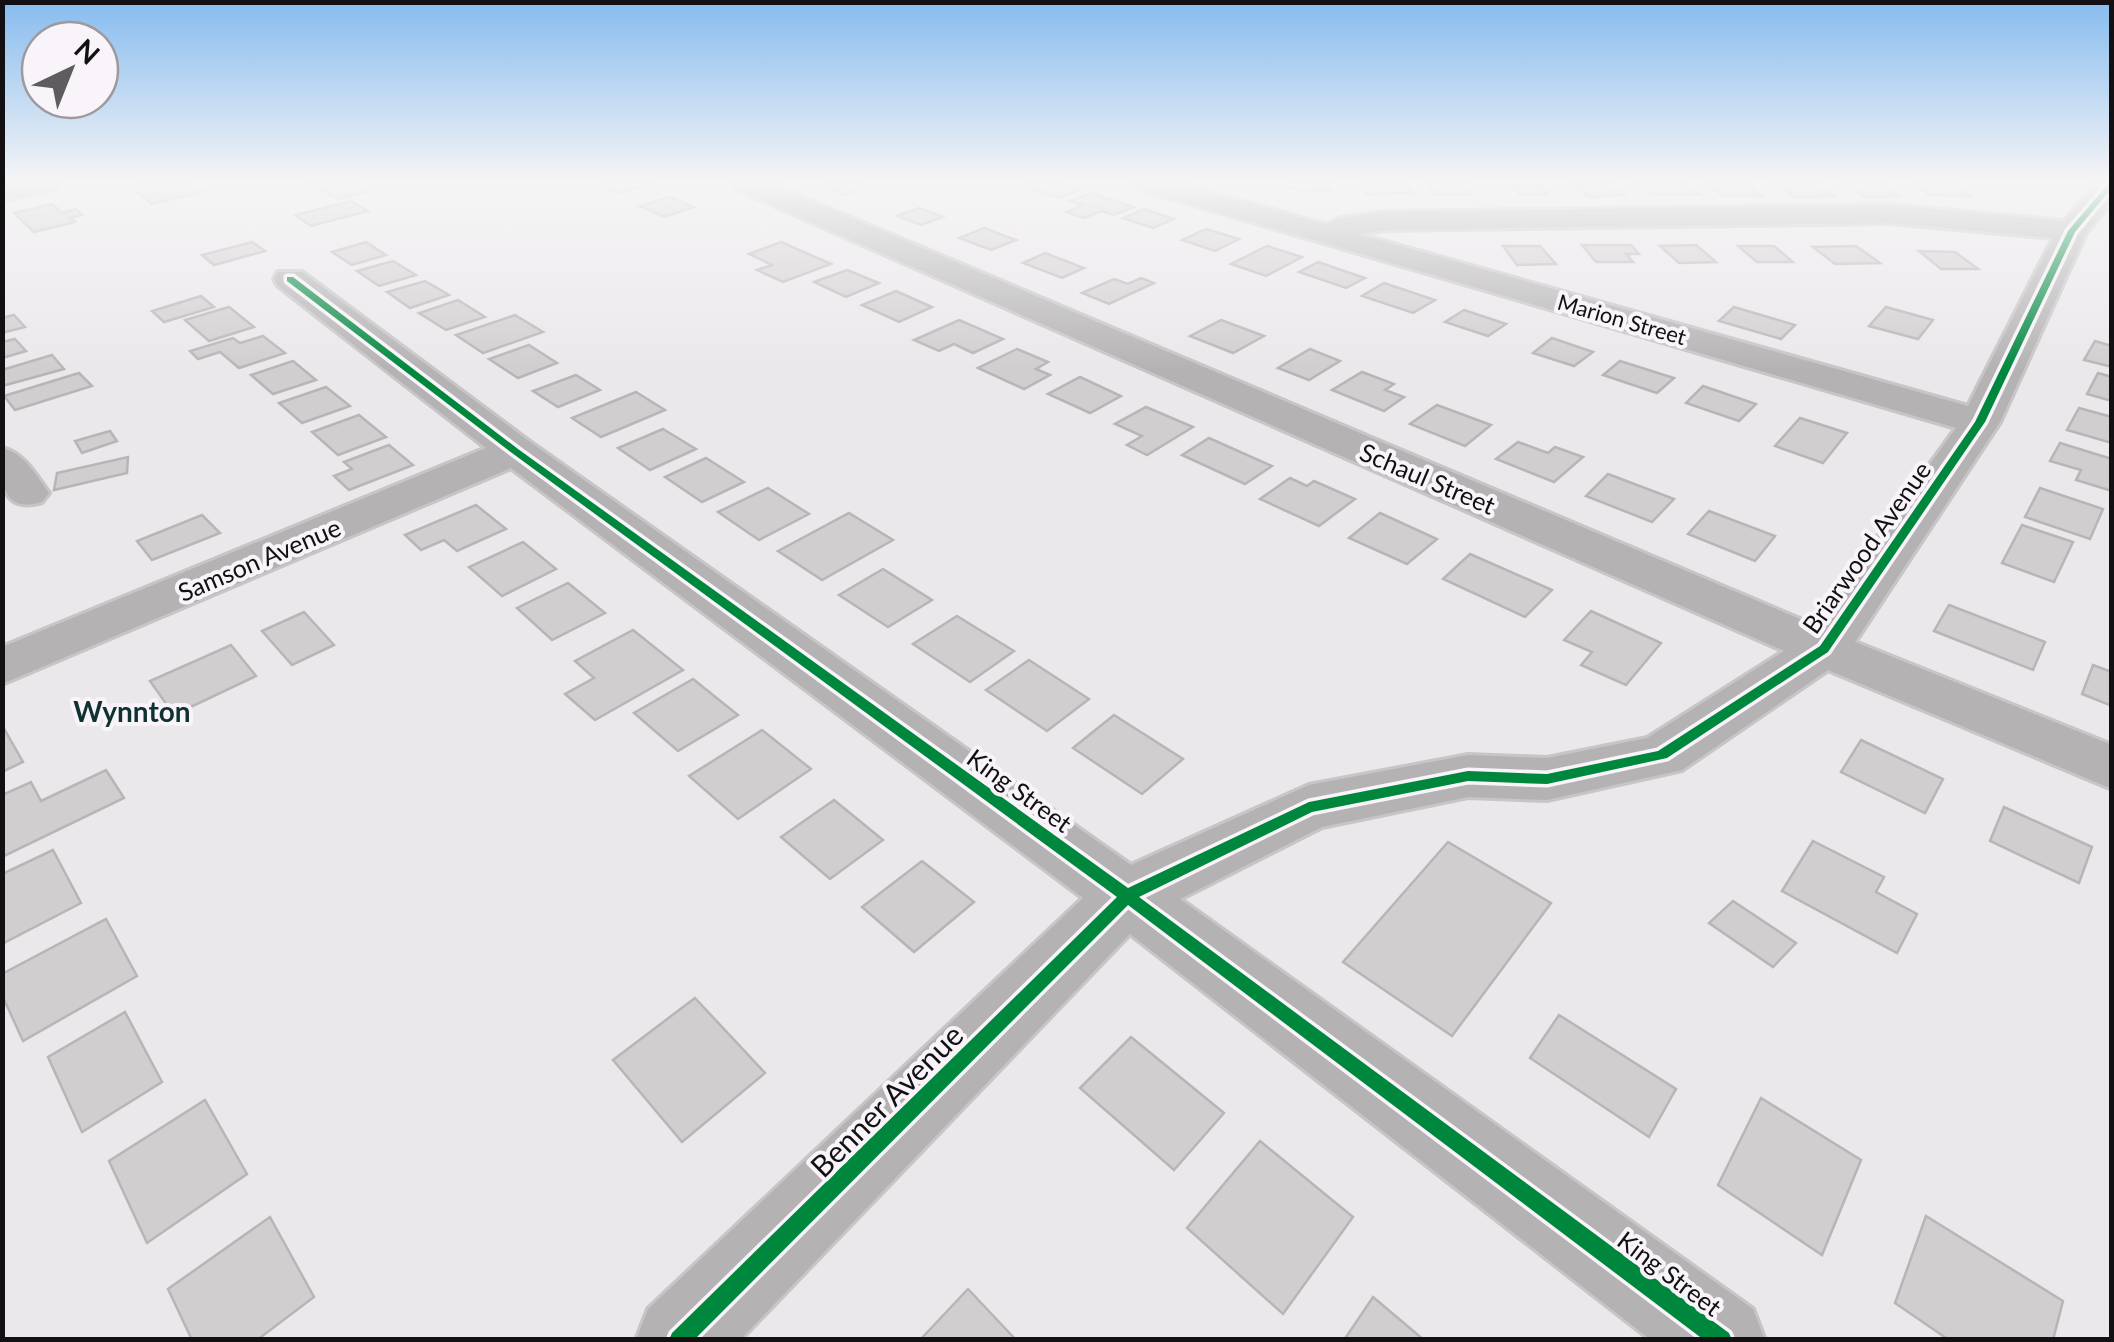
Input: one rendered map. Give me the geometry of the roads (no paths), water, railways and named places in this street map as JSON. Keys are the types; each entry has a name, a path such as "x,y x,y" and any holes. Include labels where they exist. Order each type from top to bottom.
{"street":[{"name":"Schaul Street","path":"893,246 1824,649 2112,768"},
{"name":"Marion Street","path":"1366,246 1980,422"},
{"name":"Briarwood Avenue","path":"1127,896 1309,806 1468,776 1547,778 1662,755 1824,649 1980,422 2065,246"},
{"name":"King Street","path":"290,279 515,451 1127,896 1722,1340"},
{"name":"Samson Avenue","path":"2,667 515,451"},
{"name":"Benner Avenue","path":"679,1340 1127,896"}],"district":[{"name":"Wynnton","path":"132,711"}]}
